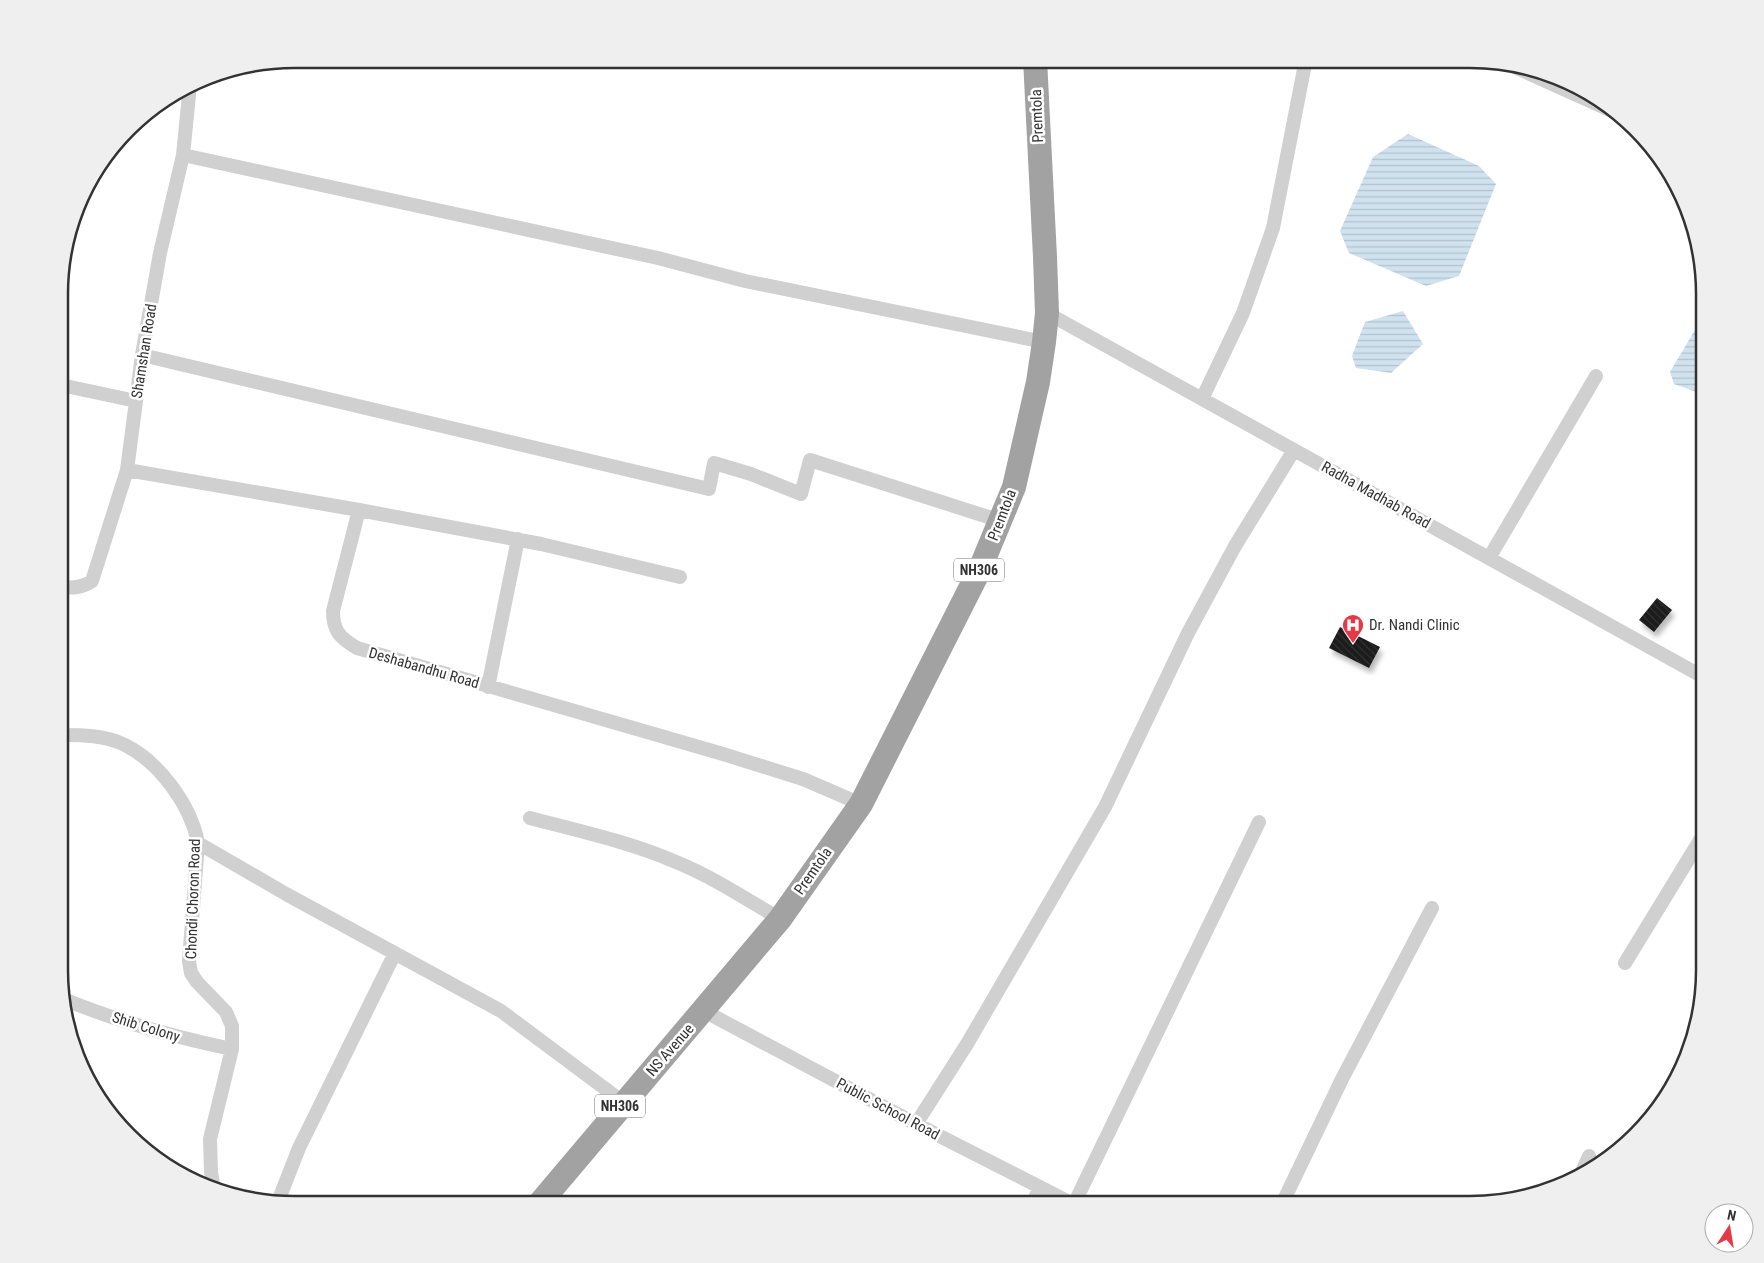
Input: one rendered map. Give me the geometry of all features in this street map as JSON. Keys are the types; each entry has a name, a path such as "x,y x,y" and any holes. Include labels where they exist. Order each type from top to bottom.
{"highway":[{"name":"Premtola","path":"704,1010 780,919 861,804 952,626 1001,521 1014,487 1038,382 1047,313 1035,68"},
{"name":"NS Avenue","path":"546,1196 623,1102 704,1010"}],"street":[{"path":"1202,399 1243,313 1273,228 1304,68"},
{"path":"1538,78 1585,99"},
{"name":"Shamshan Road","path":"68,587 76,588 92,581 127,470 142,355 160,253 183,154 189,93"},
{"path":"183,154 658,258 746,281 1044,342"},
{"name":"Radha Madhab Road","path":"1047,313 1696,673"},
{"path":"142,355 709,489 714,463 751,474 801,494 810,460 1001,521"},
{"path":"1489,558 1596,376"},
{"path":"68,386 136,400"},
{"path":"916,1124 967,1044 1096,824 1188,633 1235,546 1294,450"},
{"path":"127,470 518,539 680,577"},
{"name":"Deshabandhu Road","path":"359,510 333,611 335,631 342,639 357,648 794,776 861,804"},
{"path":"488,687 518,539"},
{"name":"Chondi Choron Road","path":"68,735 105,738 125,745 146,760 174,788 188,811 198,842 189,961 197,982 226,1012 232,1026 226,1048 210,1139 212,1180"},
{"path":"530,818 593,835 676,862 715,880 780,919"},
{"path":"1078,1196 1258,822"},
{"path":"198,842 286,894 501,1010 623,1102"},
{"path":"1625,963 1696,847"},
{"path":"1286,1196 1342,1079 1432,908"},
{"path":"280,1195 299,1148 395,953"},
{"name":"Shib Colony","path":"70,1003 185,1039 226,1048"},
{"name":"Public School Road","path":"704,1010 916,1124 1057,1196"},
{"path":"1585,1164 1589,1156"},
{"path":"1036,1196 1040,1188"}],"water":[{"path":"1408,134 1479,166 1496,184 1459,276 1426,286 1349,253 1340,231 1373,157"},
{"path":"1403,311 1423,344 1391,373 1356,368 1352,356 1365,322"},
{"path":"1696,328 1696,392 1674,384 1670,372"}],"building":[{"path":"1657,598 1672,610 1654,632 1639,620"},
{"path":"1340,627 1380,647 1369,668 1329,648"}],"place":[{"name":"Dr. Nandi Clinic","path":"1353,644"}]}
